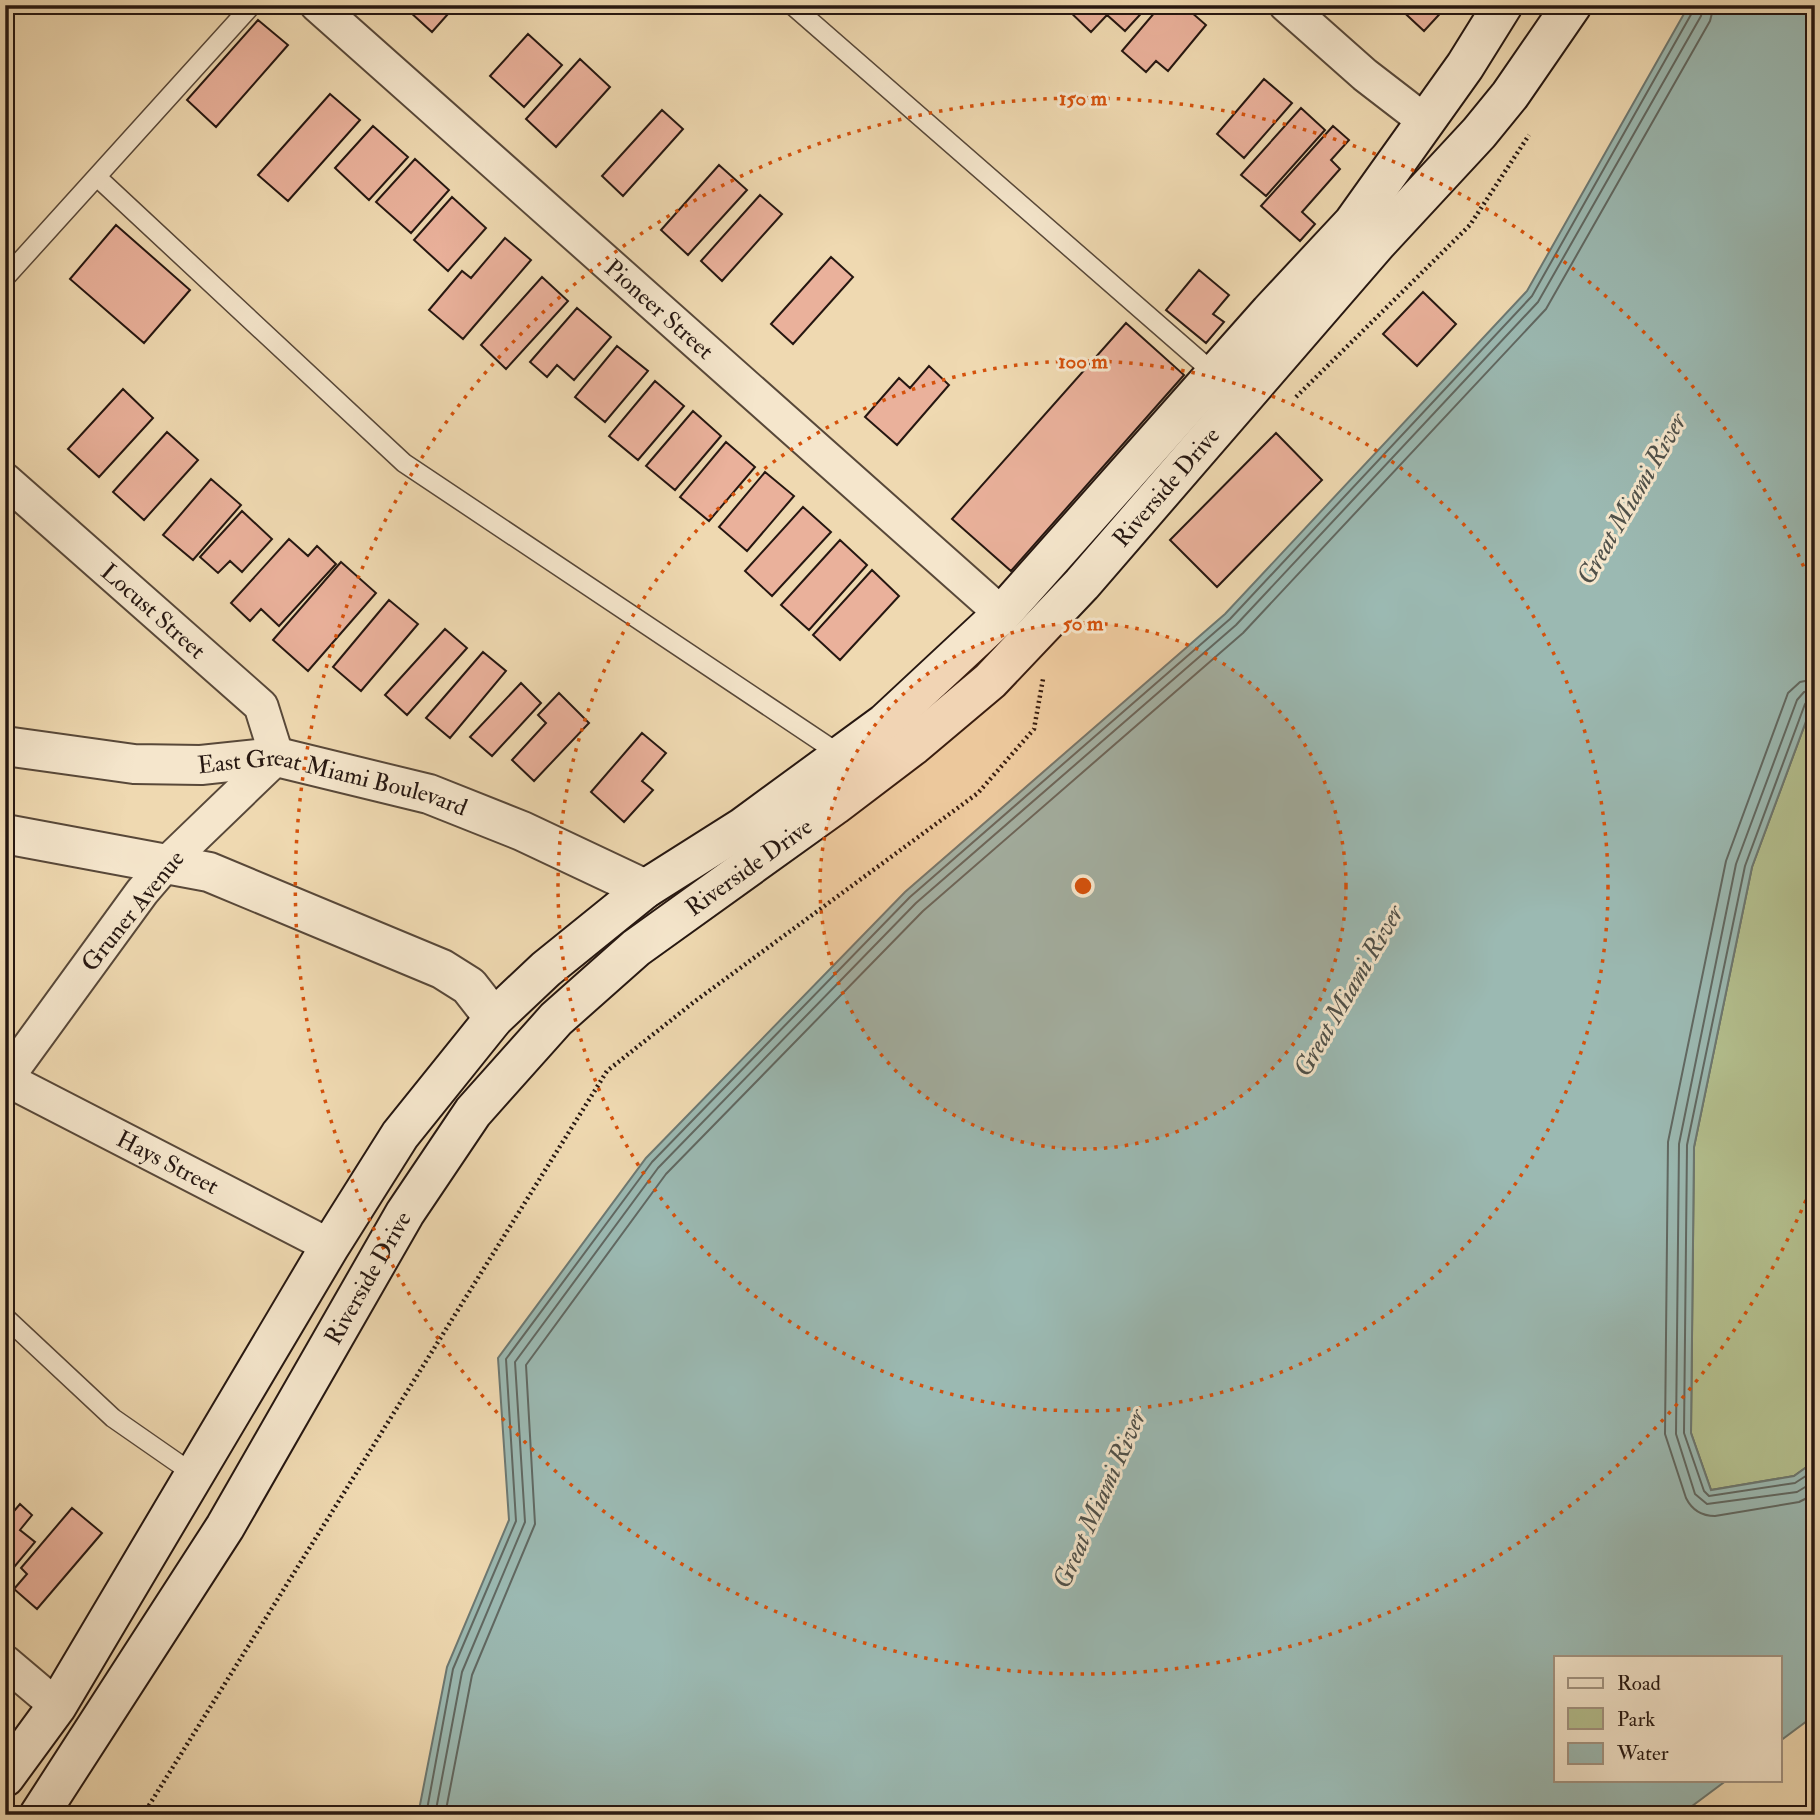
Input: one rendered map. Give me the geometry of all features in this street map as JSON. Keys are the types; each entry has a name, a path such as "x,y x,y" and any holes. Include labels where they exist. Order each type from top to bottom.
{"main road":[{"name":"Riverside Drive","path":"5,1777 57,1706 330,1246 400,1135 494,1018 546,969 645,889 743,827 913,698 1002,614 1353,223 1465,66 1503,5"},
{"name":"Riverside Drive","path":"39,1815 225,1527 405,1213 473,1112 556,1019 636,948 835,805 914,745 990,681 1082,584 1377,243 1479,133 1510,95 1572,5"},
{"name":"East Great Miami Boulevard","path":"5,747 134,764 201,765 277,757 429,794 522,831 645,889"},
{"path":"5,834 209,872 419,958 469,986 494,1018"}],"street":[{"path":"1286,5 1365,75 1426,122"},
{"name":"Pioneer Street","path":"332,10 1002,614"},
{"name":"Locust Street","path":"5,480 261,706 277,757"},
{"name":"Gruner Avenue","path":"5,1079 142,892 166,864 277,757"},
{"name":"Hays Street","path":"5,1079 330,1246"},
{"path":"5,1662 57,1706"}],"lane":[{"path":"5,278 251,5"},
{"path":"792,5 1215,374"},
{"path":"97,177 404,463 841,755"},
{"path":"5,1317 113,1418 195,1475"}],"path":[{"path":"1289,405 1469,225 1536,124"},
{"path":"144,1815 607,1071 694,1002 978,793 1034,729 1046,667"}],"green space":[{"path":"1815,697 1815,1461 1794,1476 1711,1490 1691,1433 1694,1147 1752,867"}],"water":[{"name":"Great Miami River","path":"1689,5 1815,5 1815,697 1752,867 1694,1147 1691,1433 1711,1490 1794,1476 1815,1461 1815,1715 1782,1740 1782,1656 1554,1656 1554,1782 1724,1782 1680,1815 418,1815 447,1667 509,1520 498,1358 646,1158 905,892 1225,614 1527,291"}],"building":[{"path":"417,5 456,5 432,32 410,12"},
{"path":"1070,5 1149,5 1125,31 1107,15 1091,32 1067,9"},
{"path":"1161,5 1183,5 1206,25 1168,71 1156,61 1146,72 1122,51"},
{"path":"1396,5 1448,5 1424,31"},
{"path":"258,20 288,45 216,127 187,100"},
{"path":"528,34 562,65 524,107 490,76"},
{"path":"580,59 610,87 556,147 526,119"},
{"path":"1264,79 1292,103 1244,158 1217,134"},
{"path":"330,94 360,120 288,201 258,175"},
{"path":"1301,108 1325,130 1266,196 1241,175"},
{"path":"662,110 683,129 623,196 602,176"},
{"path":"373,126 408,157 369,200 335,168"},
{"path":"1333,126 1349,140 1331,160 1340,169 1302,212 1315,224 1300,241 1261,206"},
{"path":"415,159 449,190 411,233 376,202"},
{"path":"719,165 747,190 688,255 661,230"},
{"path":"760,195 782,214 722,281 701,261"},
{"path":"452,197 486,228 448,271 414,240"},
{"path":"116,225 190,290 144,343 70,279"},
{"path":"505,238 531,260 463,339 429,310 462,271 471,278"},
{"path":"831,257 853,277 793,344 771,324"},
{"path":"1199,270 1229,295 1213,314 1224,322 1206,343 1166,310"},
{"path":"542,277 568,301 506,369 481,345"},
{"path":"1423,292 1456,324 1417,366 1383,334"},
{"path":"577,308 611,337 574,380 557,365 547,377 530,362"},
{"path":"1126,323 1184,375 1011,571 952,519"},
{"path":"617,346 648,371 605,422 575,397"},
{"path":"929,366 949,385 897,445 865,417 899,378 910,388"},
{"path":"655,381 684,406 638,460 609,436"},
{"path":"123,389 153,418 99,477 68,449"},
{"path":"693,411 721,436 675,490 646,466"},
{"path":"167,432 198,460 144,520 113,492"},
{"path":"1276,433 1322,480 1217,587 1170,540"},
{"path":"726,442 755,467 709,521 680,497"},
{"path":"765,472 794,496 747,551 719,527"},
{"path":"211,479 241,505 193,560 163,535"},
{"path":"803,507 831,532 772,596 745,571"},
{"path":"242,511 272,539 242,572 230,561 218,573 200,557"},
{"path":"289,539 308,556 317,546 336,564 279,626 261,609 250,621 231,603"},
{"path":"840,540 867,565 809,630 781,605"},
{"path":"341,562 376,593 308,671 273,640"},
{"path":"872,570 899,596 840,660 813,635"},
{"path":"389,600 418,624 361,691 333,667"},
{"path":"445,629 467,648 407,715 385,695"},
{"path":"483,652 506,671 450,738 426,718"},
{"path":"521,683 541,703 492,756 470,737"},
{"path":"559,693 589,723 534,781 512,760 546,723 538,715"},
{"path":"642,733 666,753 642,781 653,790 624,822 591,792"},
{"path":"20,1504 32,1515 20,1530 35,1542 5,1578 5,1515 9,1517"},
{"path":"72,1508 102,1533 37,1609 14,1589 27,1574 21,1568"}]}
